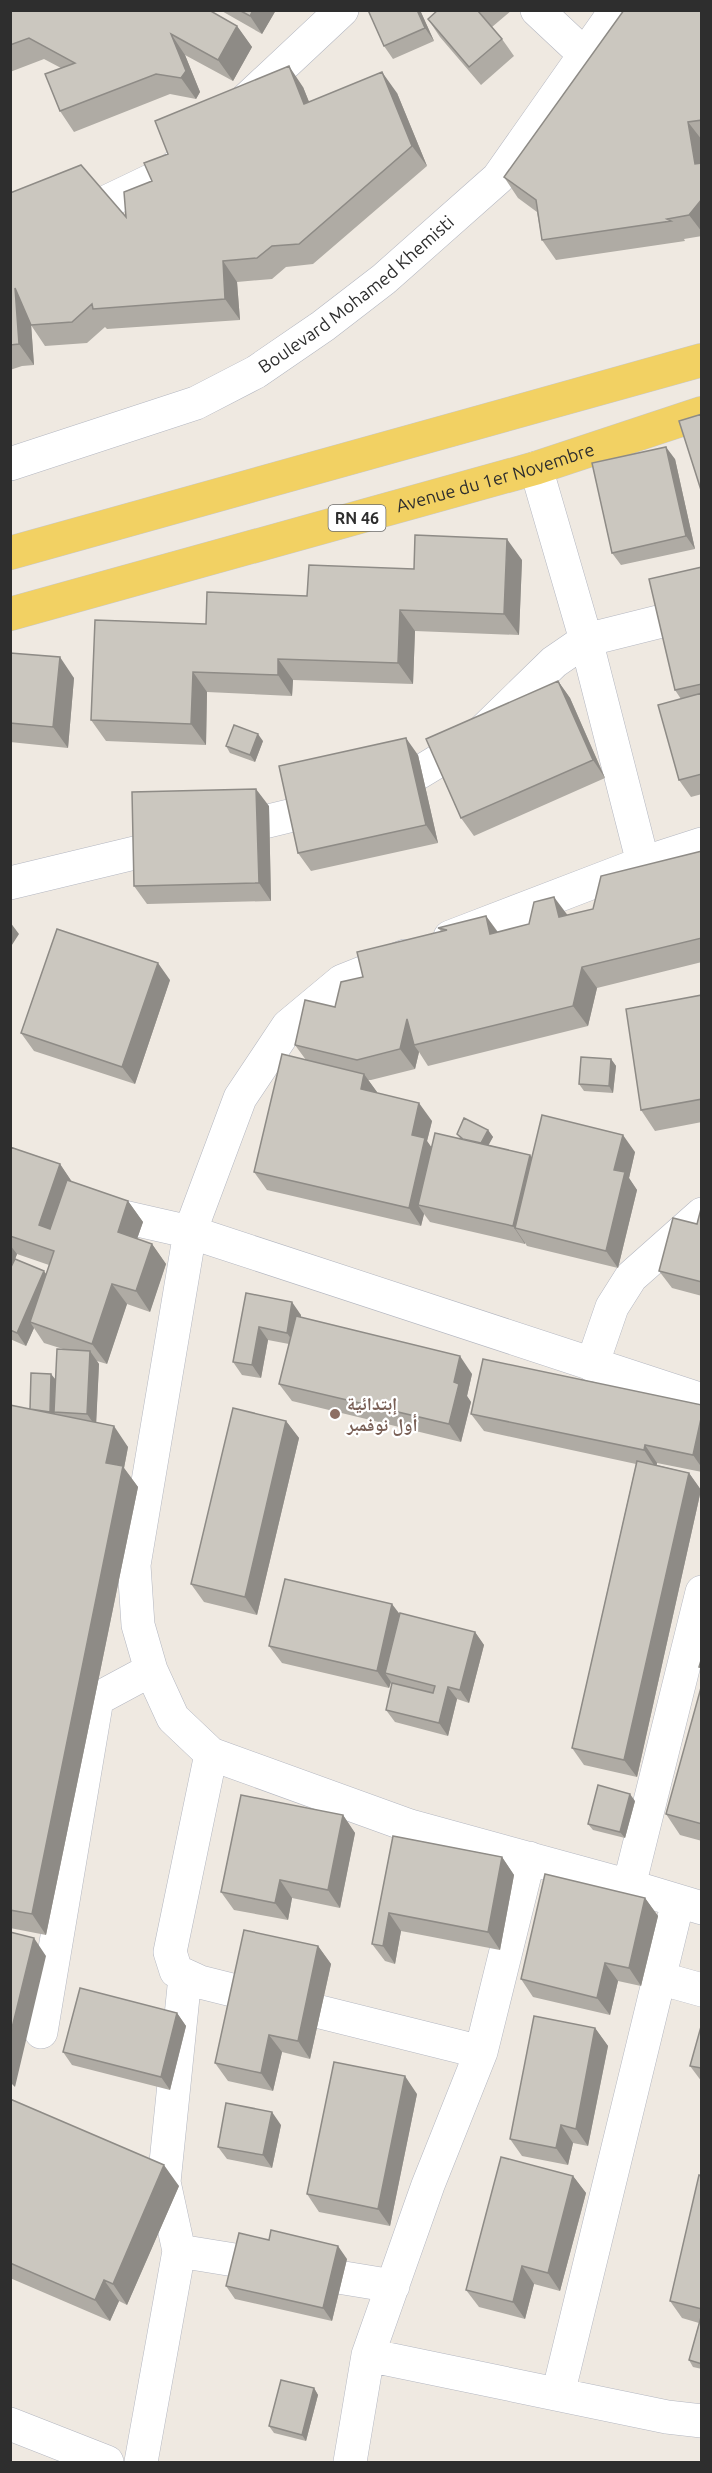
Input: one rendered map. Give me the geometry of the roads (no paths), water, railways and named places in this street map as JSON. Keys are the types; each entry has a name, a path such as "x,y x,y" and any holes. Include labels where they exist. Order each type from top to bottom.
{"main road":[{"path":"10,552 702,360"},
{"name":"Avenue du 1er Novembre","path":"10,614 536,468 702,413"}],"street":[{"path":"10,248 171,171 342,10"},
{"path":"537,10 585,55"},
{"name":"Boulevard Mohamed Khemisti","path":"10,465 196,403 256,372 323,326 384,279 498,177 616,10"},
{"path":"536,468 586,640 643,863"},
{"path":"10,883 350,801 415,775 476,738 554,662 586,640 702,611"},
{"path":"558,2394 659,1978 690,1904 410,1826 211,1755 173,1718 151,1670 138,1625 134,1565 190,1232 240,1098 288,1026 342,981 643,863 702,844"},
{"path":"10,1191 190,1232 702,1400"},
{"path":"592,1365 612,1307 632,1277 702,1214"},
{"path":"629,1886 702,1593"},
{"path":"75,2041 26,2029 97,1699 151,1670"},
{"path":"211,1755 170,1952 176,1971 185,1977 481,2052"},
{"path":"350,2463 368,2355 428,2185 481,2052 529,1858"},
{"path":"141,2463 179,2251 164,2182 185,1977"},
{"path":"659,1978 702,1990"},
{"path":"142,2058 176,2066"},
{"path":"129,2177 164,2182"},
{"path":"179,2251 393,2286"},
{"path":"368,2355 667,2417 702,2421"},
{"path":"10,2424 107,2463"}],"place":[{"name":"إبتدائية أول نوفمبر","path":"335,1414"}]}
